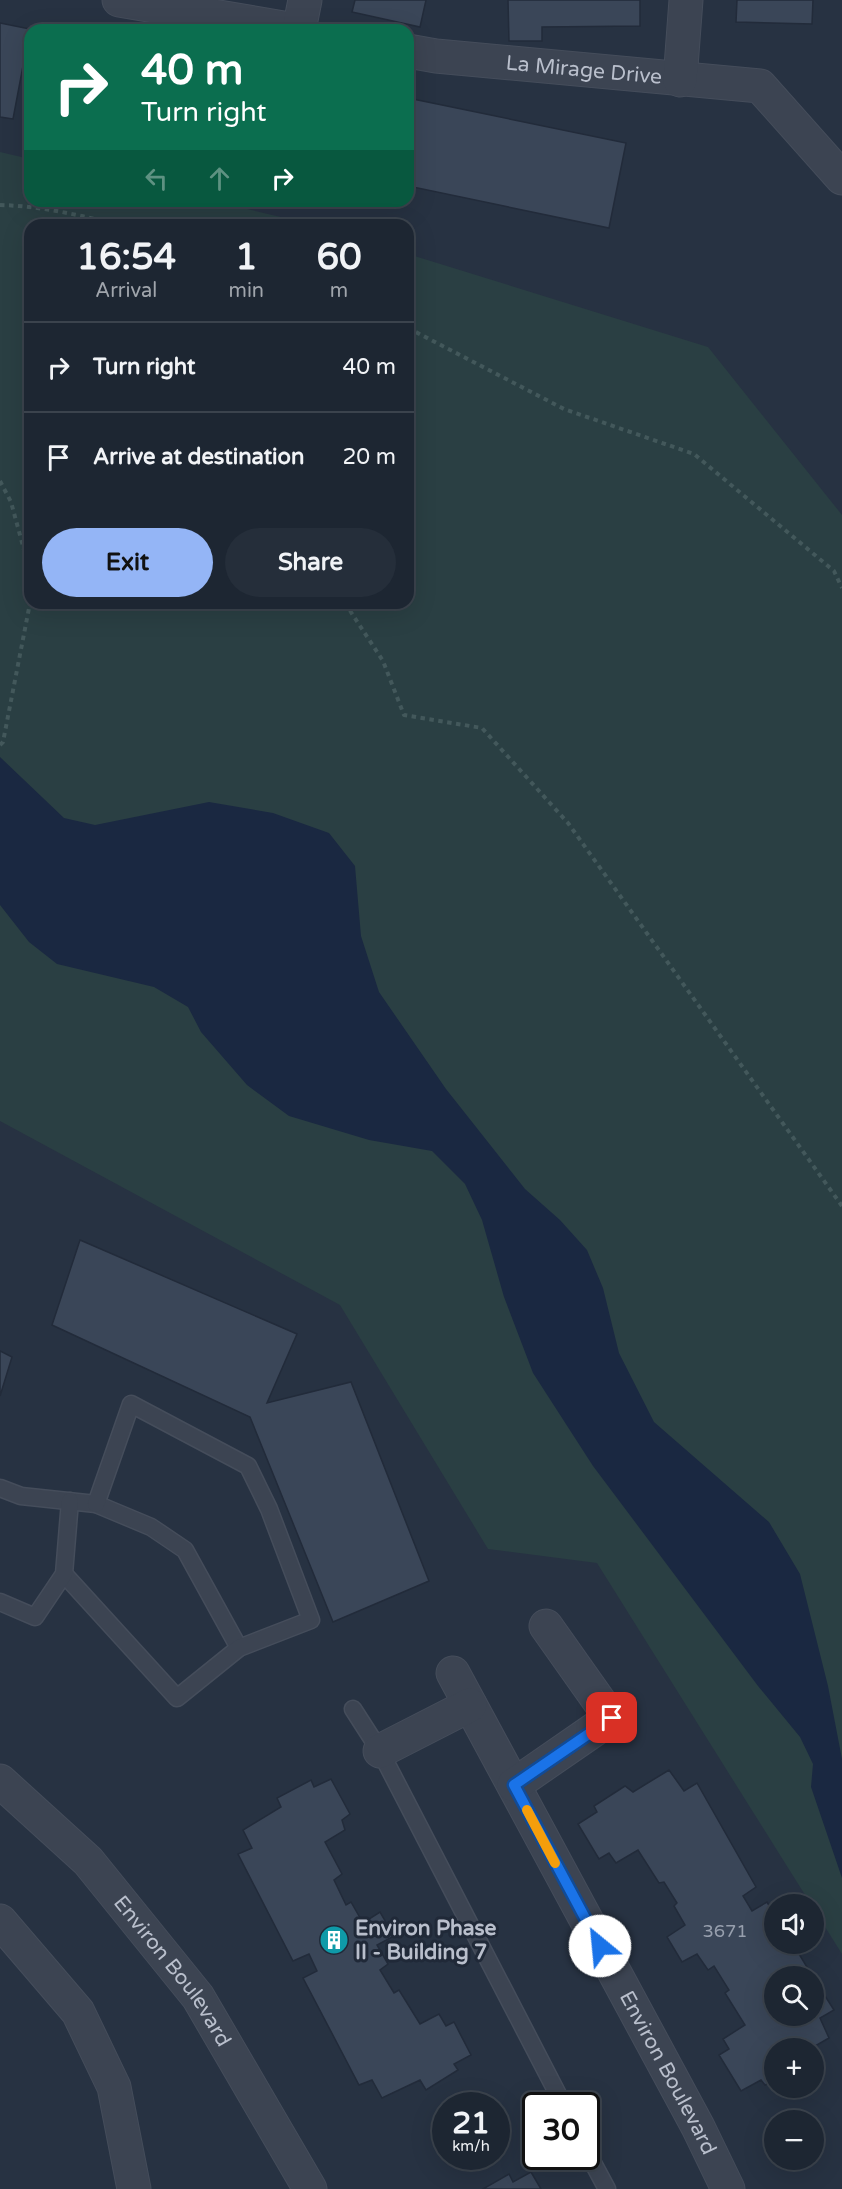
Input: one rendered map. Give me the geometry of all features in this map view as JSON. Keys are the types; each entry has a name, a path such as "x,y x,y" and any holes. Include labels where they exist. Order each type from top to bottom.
{"street":[{"path":"119,0 261,24"},
{"path":"299,24 305,0"},
{"name":"La Mirage Drive","path":"414,52 680,80 686,0"},
{"path":"680,80 760,86 842,178"},
{"path":"514,1785 612,1718 546,1626"},
{"name":"Environ Boulevard","path":"453,1673 698,2127 728,2189"},
{"path":"380,1751 470,1705"},
{"name":"Environ Boulevard","path":"0,1781 88,1861 198,1997 310,2189"},
{"path":"0,1921 78,2012 114,2087 134,2189"}],"lane":[{"path":"64,1574 177,1698 239,1648 311,1620 269,1509 248,1466 131,1404 96,1504"},
{"path":"0,1488 21,1496 96,1504 151,1527 185,1551 239,1648"},
{"path":"0,1602 35,1617 64,1574 70,1501"},
{"path":"353,1709 380,1751 557,2092"},
{"path":"597,2170 607,2189"}],"path":[{"path":"0,205 75,214 95,219"},
{"path":"414,331 564,409 694,454 834,571 842,588"},
{"path":"0,481 11,502 24,550"},
{"path":"2,744 29,609"},
{"path":"349,609 383,661 404,715 482,728 568,823 842,1206"}],"green space":[{"path":"0,152 24,158 24,207 238,207 290,219 24,219 24,609 414,609 414,256 708,347 842,515 842,1954 824,1925 824,1894 804,1894 597,1563 488,1549 340,1305 0,1121"}],"water":[{"path":"0,757 64,818 95,825 209,802 273,813 329,833 355,866 361,936 379,992 446,1089 525,1189 560,1220 587,1250 603,1288 619,1353 654,1422 769,1522 800,1574 828,1686 842,1759 842,1878 811,1787 813,1764 800,1737 758,1686 593,1466 533,1373 504,1297 482,1220 465,1184 432,1151 369,1140 289,1116 247,1085 201,1032 188,1007 154,987 57,964 29,942 0,905"}],"building":[{"path":"355,0 426,0 420,27 352,12"},
{"path":"508,0 640,0 640,26 542,27 542,41 509,41"},
{"path":"737,0 813,0 812,24 736,22"},
{"path":"0,23 24,28 24,61 13,119 0,117"},
{"path":"414,99 626,143 609,228 414,187"},
{"path":"80,1240 297,1334 267,1403 351,1382 429,1581 333,1622 250,1417 52,1325"},
{"path":"0,1351 12,1357 0,1396"},
{"path":"669,1770 684,1791 697,1783 756,1887 743,1896 752,1911 764,1904 764,1954 799,1954 807,1966 764,1966 764,2026 824,2026 829,2038 824,2041 824,2038 764,2038 764,2084 761,2080 741,2091 719,2055 729,2049 723,2039 745,2025 725,1993 729,1990 714,1966 708,1970 697,1954 682,1962 667,1937 685,1925 674,1906 677,1903 664,1882 659,1883 638,1850 616,1863 609,1853 599,1859 578,1824 597,1812 594,1806 625,1786 633,1792"},
{"name":"Environ Phase II - Building 7","path":"331,1779 350,1814 342,1820 345,1830 325,1842 342,1874 334,1880 346,1905 351,1902 363,1923 380,1912 394,1936 377,1945 388,1964 380,1970 394,1993 399,1990 420,2024 439,2014 446,2026 454,2022 471,2055 454,2064 458,2070 426,2090 420,2080 382,2098 372,2080 359,2085 303,1978 317,1971 309,1954 293,1961 238,1854 252,1848 243,1830 281,1807 277,1798 311,1780 314,1787"},
{"path":"824,1994 834,2010 824,2016"},
{"path":"531,2172 541,2189 483,2189 509,2174 513,2182"}],"slow traffic":[{"path":"527,1810 555,1863"}],"place":[{"name":"Environ Phase II - Building 7","path":"334,1940"}],"route":[{"path":"600,1946 514,1785 612,1718"}]}
